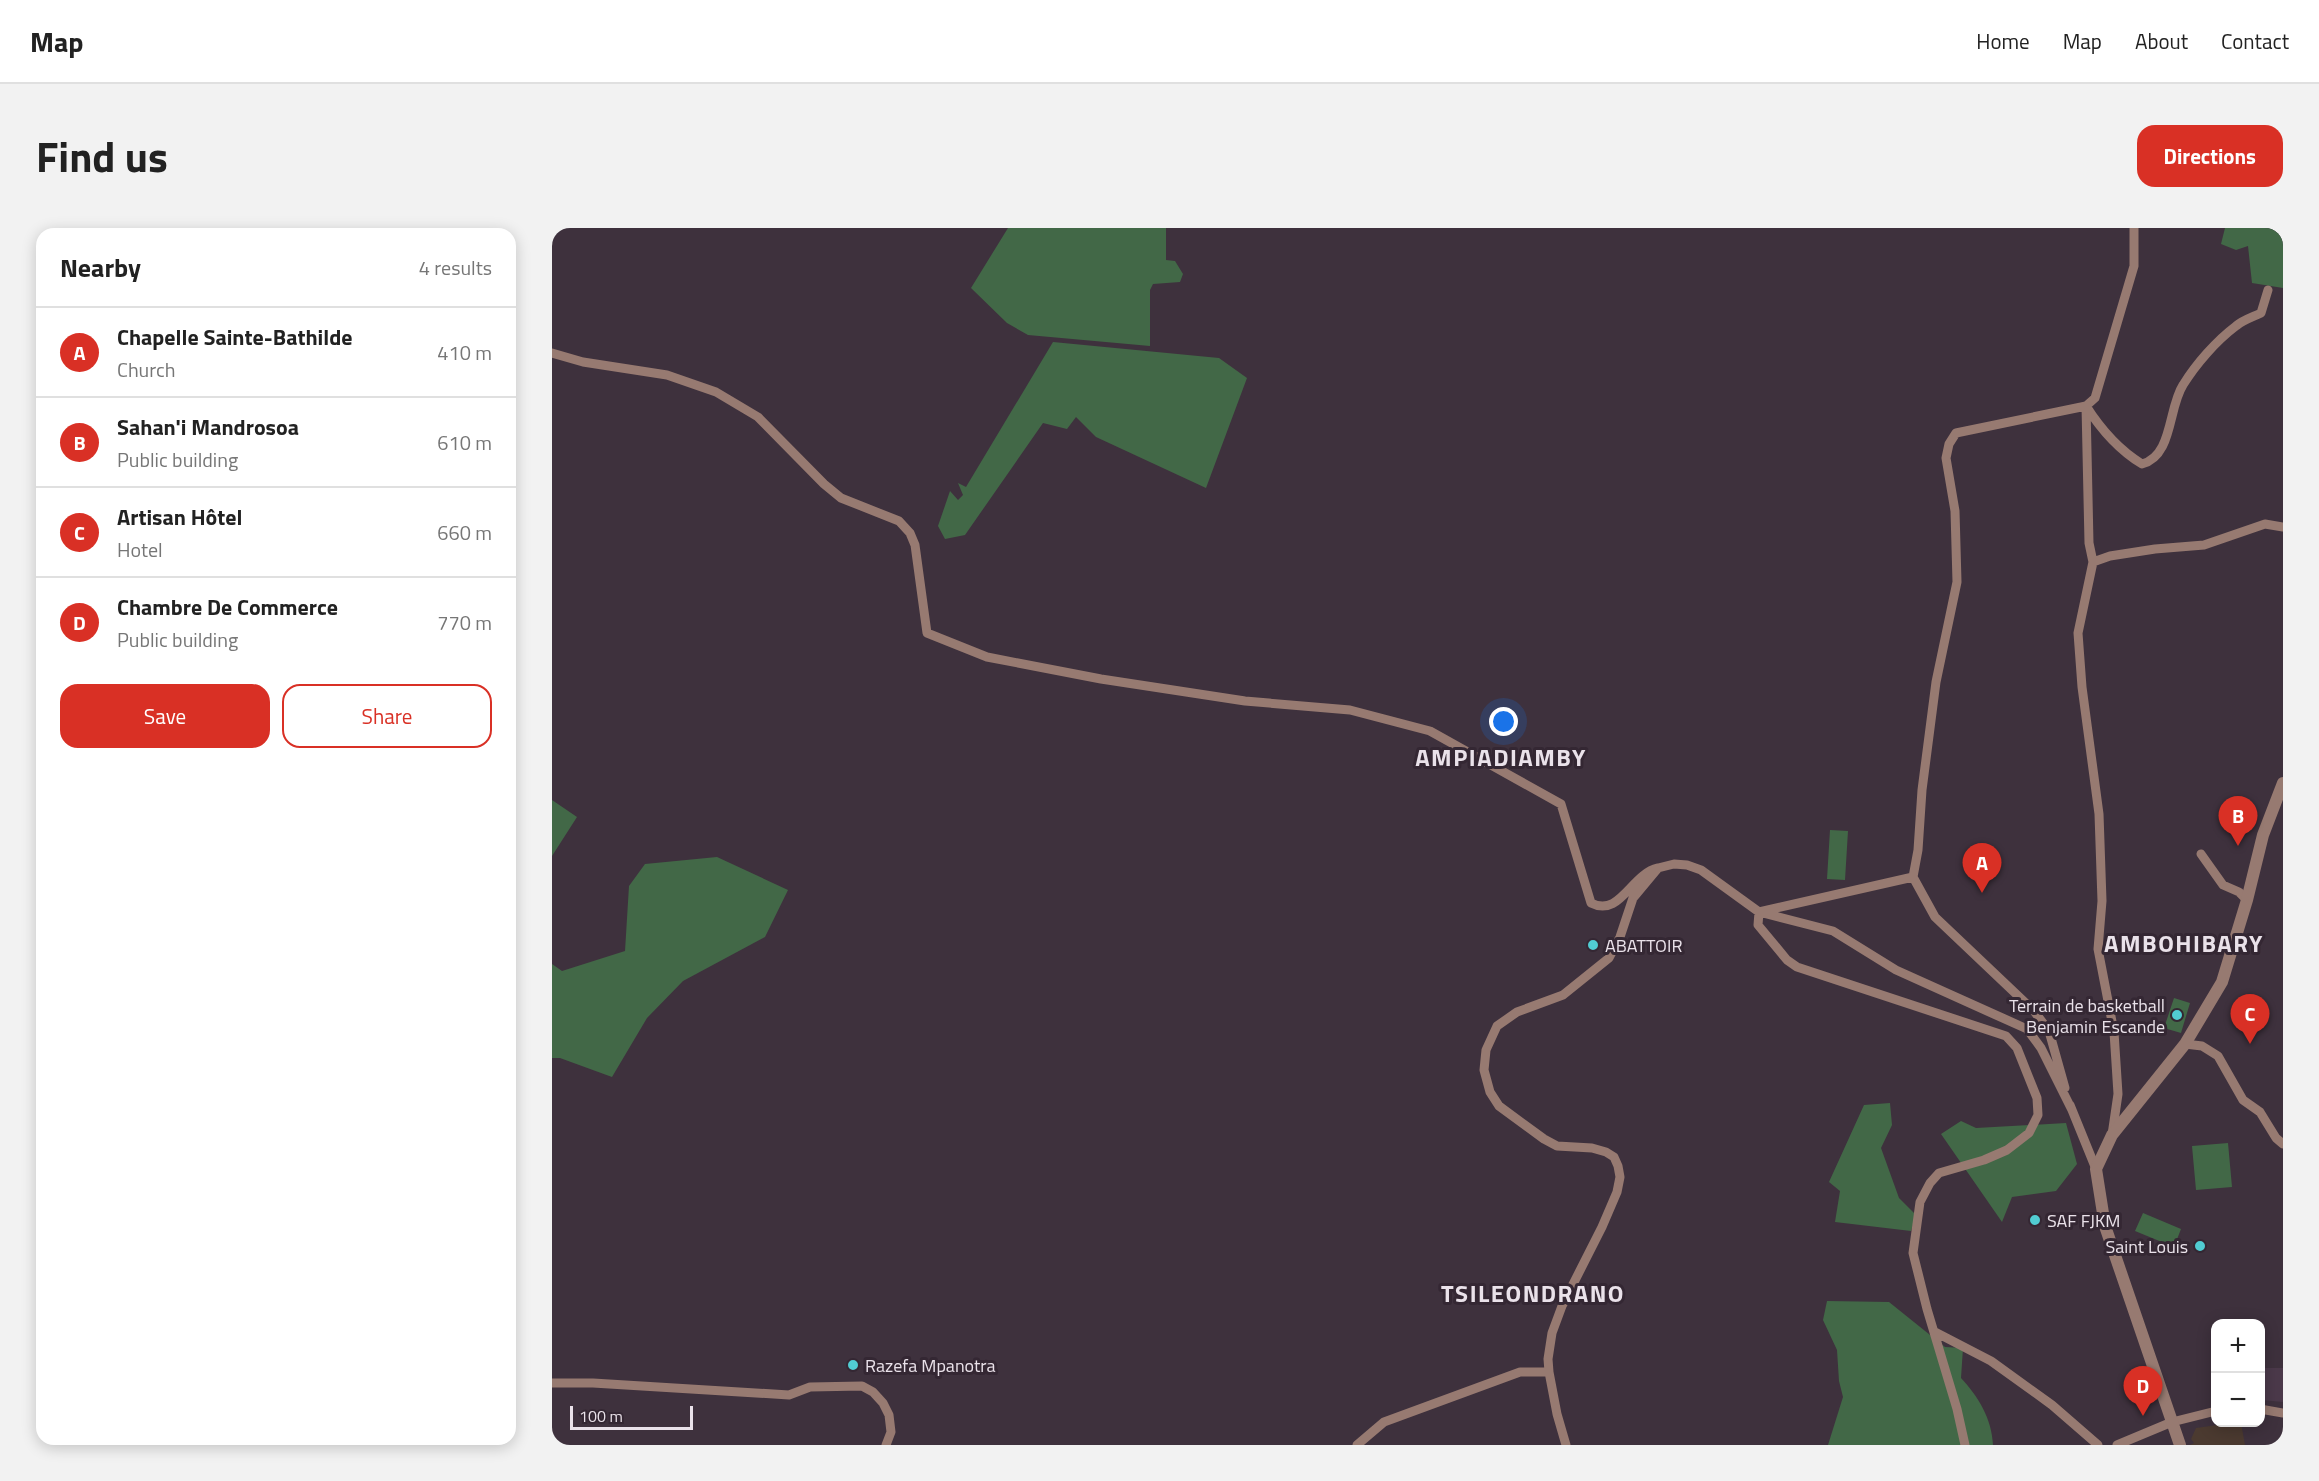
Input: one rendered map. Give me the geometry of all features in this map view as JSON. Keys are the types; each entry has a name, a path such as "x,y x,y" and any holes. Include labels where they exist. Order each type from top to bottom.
{"street":[{"path":"2072,1110 2049,1031 2034,1011 1935,917 1913,877 1918,850 1922,790 1936,682 1957,582 1955,511 1946,458 1949,444 1956,433 2086,406 2095,398 2134,266 2136,250 2134,228"},
{"path":"2086,406 2100,427 2130,457 2142,464 2152,461 2157,456 2165,436 2181,387 2196,367 2237,325 2261,313 2268,290"},
{"path":"552,352 583,362 667,375 716,392 758,417 824,484 841,498 900,521 910,532 915,545 927,633 987,657 1101,679 1245,701 1350,710 1430,731 1561,804 1591,903 1600,908 1611,906 1649,870 1674,864 1687,864 1701,870 1759,912 1833,931 1896,970 2026,1029 2041,1048 2072,1110 2096,1169 2105,1226 2180,1445"},
{"path":"2086,406 2089,543 2093,562 2078,633 2082,687 2099,814 2102,901 2098,949 2114,1032 2118,1094 2112,1135"},
{"path":"2093,562 2110,556 2155,549 2204,545 2265,524 2283,527"},
{"path":"2096,1169 2112,1135 2186,1044 2222,982 2247,900 2263,835 2283,783"},
{"path":"2201,854 2223,885 2239,892 2247,900"},
{"path":"1566,1445 1557,1414 1548,1359 1552,1334 1562,1306 1617,1192 1620,1177 1618,1166 1614,1157 1606,1152 1592,1148 1570,1149 1557,1146 1499,1106 1490,1092 1484,1070 1486,1050 1497,1026 1517,1012 1563,995 1609,958 1620,937 1633,898 1658,868"},
{"path":"1759,912 1913,877"},
{"path":"1759,912 1758,925 1788,960 1797,967 2006,1036 2017,1048 2037,1098 2038,1115 2029,1133 2000,1153 1939,1173 1930,1183 1920,1202 1913,1253 1926,1309 1935,1332 1965,1445"},
{"path":"2186,1044 2202,1046 2218,1056 2243,1101 2260,1112 2276,1138 2283,1144"},
{"path":"1935,1332 1991,1361 2052,1405 2098,1445"},
{"path":"1357,1445 1384,1422 1520,1372 1550,1372"},
{"path":"552,1383 593,1383 789,1395 810,1388 862,1386 873,1392 883,1403 889,1415 891,1432 886,1445"},
{"path":"2265,1410 2283,1413"},
{"path":"2117,1445 2172,1422 2211,1412"}],"shaded area":[{"path":"2265,1368 2283,1368 2283,1402 2265,1400"},
{"path":"2242,1427 2245,1445 2190,1445 2194,1443 2191,1439 2196,1428"}],"green space":[{"path":"1008,228 1166,228 1166,260 1175,261 1183,274 1180,282 1153,284 1150,290 1150,346 1028,335 1007,323 971,288"},
{"path":"2225,228 2283,228 2283,288 2252,283 2248,246 2236,250 2221,244"},
{"path":"1053,342 1219,358 1247,378 1206,488 1096,437 1076,417 1067,429 1043,423 965,535 945,539 938,526 950,491 958,500 963,495 958,483 966,487"},
{"path":"552,800 577,817 552,856"},
{"path":"1830,830 1848,831 1845,880 1827,879"},
{"path":"717,857 788,890 765,937 683,981 647,1018 612,1077 560,1058 552,1058 552,964 562,971 625,951 629,886 645,864"},
{"name":"Terrain de basketball Benjamin Escande","path":"2174,998 2190,1003 2181,1033 2164,1028"},
{"path":"1890,1103 1892,1125 1881,1148 1899,1198 1916,1215 1911,1231 1835,1222 1840,1191 1829,1182 1864,1105"},
{"path":"1961,1121 1976,1128 2066,1123 2077,1164 2056,1191 2012,1197 2002,1222 1941,1134"},
{"path":"2228,1143 2232,1187 2196,1190 2192,1146"},
{"path":"2143,1213 2181,1229 2174,1247 2135,1231"},
{"path":"1827,1301 1889,1302 1945,1347 1963,1348 1961,1378 1983,1408 1990,1426 1993,1445 1828,1445 1843,1397 1839,1381 1837,1350 1823,1320"}],"place":[{"name":"Sahan'i Mandrosoa","path":"2238,846"},
{"name":"Chapelle Sainte-Bathilde","path":"1982,893"},
{"name":"ABATTOIR","path":"1593,945"},
{"name":"Terrain de basketball Benjamin Escande","path":"2177,1015"},
{"name":"Artisan Hôtel","path":"2250,1044"},
{"name":"SAF FJKM","path":"2035,1220"},
{"name":"Saint Louis","path":"2200,1246"},
{"name":"Razefa Mpanotra","path":"853,1365"},
{"name":"Chambre De Commerce","path":"2143,1416"}],"district":[{"name":"AMPIADIAMBY","path":"1501,757"},
{"name":"AMBOHIBARY","path":"2184,943"},
{"name":"TSILEONDRANO","path":"1533,1293"}]}
